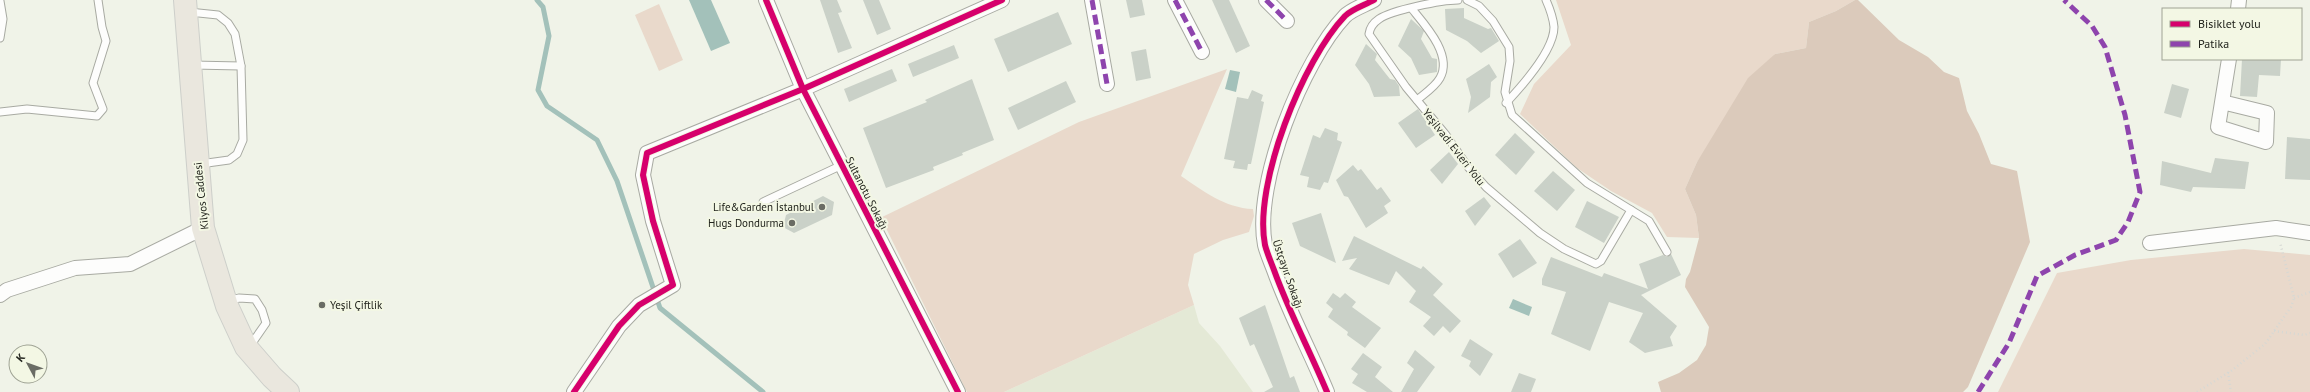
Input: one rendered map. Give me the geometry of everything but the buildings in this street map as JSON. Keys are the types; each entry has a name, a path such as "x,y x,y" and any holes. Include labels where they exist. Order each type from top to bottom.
{"main road":[{"name":"Kilyos Caddesi","path":"185,6 203,228 225,302 247,349 288,392"}],"street":[{"name":"Sultanotu Sokağı","path":"766,0 803,89 958,392"},
{"path":"574,392 619,326 639,305 674,285 653,221 642,174 647,153 803,89 1001,0"},
{"path":"1092,0 1107,84"},
{"path":"1174,0 1202,52"},
{"path":"1266,0 1287,21"},
{"name":"Üstçayır Sokağı","path":"1327,392 1284,300 1265,244 1264,213 1267,183 1285,125 1306,77 1326,40 1346,15 1374,0"},
{"path":"2222,102 2230,60"},
{"path":"0,295 7,290 75,268 130,264 203,228"},
{"path":"2150,243 2276,228 2310,233"}],"lane":[{"path":"0,112 27,109 97,116 103,109 93,83 106,41 102,27 98,0"},
{"name":"Yeşilvadi Evleri Yolu","path":"1458,0 1412,8 1380,18 1370,27 1369,34 1417,100 1446,135 1468,167 1486,187 1540,233 1564,249 1596,264 1601,261 1631,210"},
{"path":"1467,0 1479,6 1493,21 1509,47 1510,61 1505,92 1506,103 1512,115 1587,183 1649,221 1656,230 1667,252"},
{"path":"1506,103 1525,83 1551,43 1554,28 1552,13 1546,0"},
{"path":"0,1 3,19 0,38"},
{"path":"185,6 218,15 228,23 235,34 241,66 243,140 237,154 229,160 198,164"},
{"name":"Yeşilvadi Evleri Yolu","path":"1412,8 1440,50 1443,67 1440,78 1417,100"},
{"path":"190,65 241,66"},
{"path":"763,202 842,165"},
{"path":"225,302 239,298 254,299 262,310 266,323 247,349"}],"path":[{"path":"2197,392 2228,372 2265,344 2291,307 2294,298 2276,228"},
{"path":"2294,298 2310,292"},
{"path":"2274,330 2304,335 2310,333"},
{"path":"2228,372 2231,392"}],"shaded area":[{"path":"1556,0 1855,0 1836,11 1809,22 1806,48 1775,54 1697,162 1685,189 1696,215 1699,238 1667,237 1652,213 1611,191 1577,168 1520,114 1534,84 1571,45"},
{"path":"1855,0 1858,0 1899,40 1928,57 1944,72 1959,78 1967,111 1979,134 1991,164 2017,171 2030,242 1968,387 1963,392 1661,392 1658,382 1679,373 1697,360 1706,345 1709,327 1685,287 1686,279 1690,272 1699,238 1696,215 1685,189 1697,162 1748,78 1775,54 1806,48 1809,22 1836,11"},
{"path":"659,4 683,60 659,71 635,15"},
{"path":"1227,69 1181,176 1215,198 1233,206 1253,209 1254,216 1249,232 1223,240 1194,254 1188,285 1194,305 1004,392 967,392 884,224 878,219 1079,122"},
{"path":"2244,249 2310,255 2310,392 1998,392 2057,273 2131,260"},
{"path":"1194,305 1199,323 1220,346 1253,392 1004,392"}],"water":[{"path":"689,0 711,0 730,43 711,51"},
{"path":"1230,70 1240,72 1236,92 1225,89"},
{"path":"1513,299 1532,307 1529,316 1509,308"}],"waterway":[{"path":"537,0 543,7 549,36 538,90 547,106 597,140 617,181 660,308 763,392"}],"marked path":[{"path":"1092,0 1107,84"},
{"path":"1175,0 1202,52"},
{"path":"1266,0 1287,21"},
{"path":"1978,392 2009,343 2037,276 2075,255 2116,240 2128,222 2140,192 2125,115 2105,47 2092,26 2064,0"}],"cycle path":[{"path":"766,0 803,89 958,392"},
{"path":"574,392 619,326 639,305 673,285 653,221 643,175 647,153 803,89 1002,0"},
{"path":"1327,392 1280,286 1265,245 1263,219 1274,157 1298,92 1313,62 1329,36 1345,16 1355,9 1374,0"}],"place":[{"name":"Life&Garden İstanbul","path":"822,207"},
{"name":"Hugs Dondurma","path":"792,223"},
{"name":"Yeşil Çiftlik","path":"322,305"}]}
